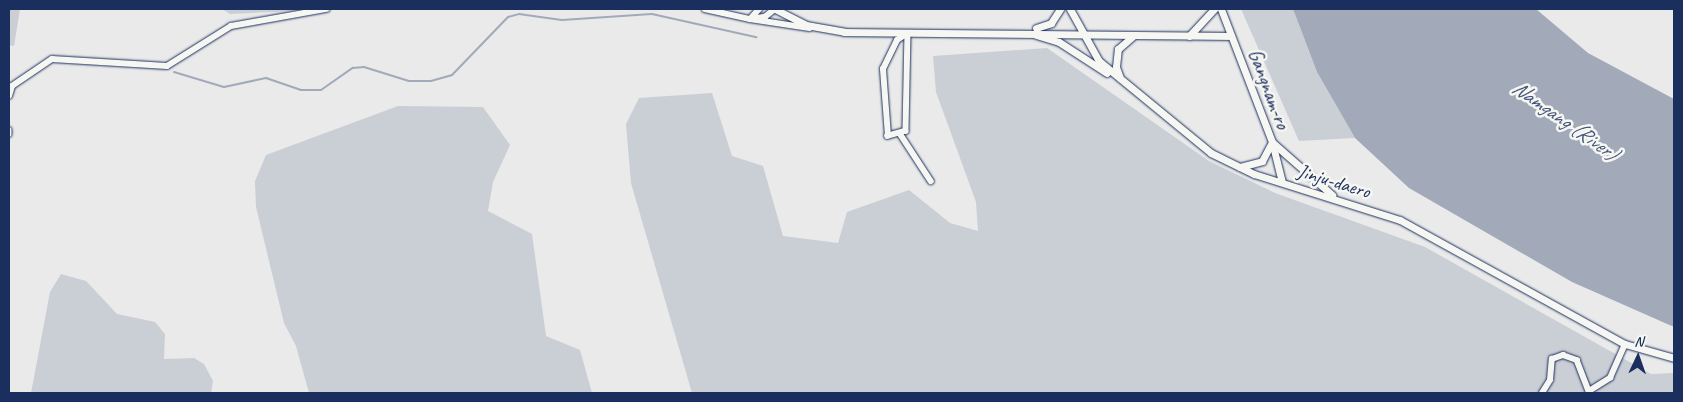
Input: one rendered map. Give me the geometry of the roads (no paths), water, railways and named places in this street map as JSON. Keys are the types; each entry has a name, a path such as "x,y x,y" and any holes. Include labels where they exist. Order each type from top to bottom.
{"street":[{"path":"9,96 12,86 52,60 167,66 231,26 326,9"},
{"path":"705,9 750,19 844,32 1013,31 1231,36"},
{"path":"750,19 759,9"},
{"path":"750,19 764,17 775,9 806,25 844,32"},
{"path":"1013,31 1043,28 1060,9"},
{"name":"Jinju-daero","path":"1070,9 1081,34 1126,87 1211,153 1240,168 1376,210 1425,233 1625,344 1674,358"},
{"path":"1189,36 1214,9"},
{"name":"Gangnam-ro","path":"1221,9 1272,142 1282,182"},
{"path":"1013,31 1059,42 1126,87"},
{"path":"908,33 906,131 901,135 888,136 883,69 897,40 908,33"},
{"path":"1126,87 1116,57 1121,42 1135,35"},
{"path":"901,135 931,181"},
{"path":"1240,168 1262,161 1272,142 1336,199"},
{"path":"1542,393 1550,380 1552,359 1562,355 1577,360 1589,391 1610,378 1625,344"}],"water":[{"name":"Namgang (River)","path":"1293,9 1536,9 1588,53 1674,99 1674,327 1572,282 1409,188 1355,138 1317,72"}],"waterway":[{"path":"174,72 224,87 266,78 301,90 321,90 353,68 364,67 409,81 431,81 452,75 508,17 519,14 562,20 652,14 756,37"}]}
